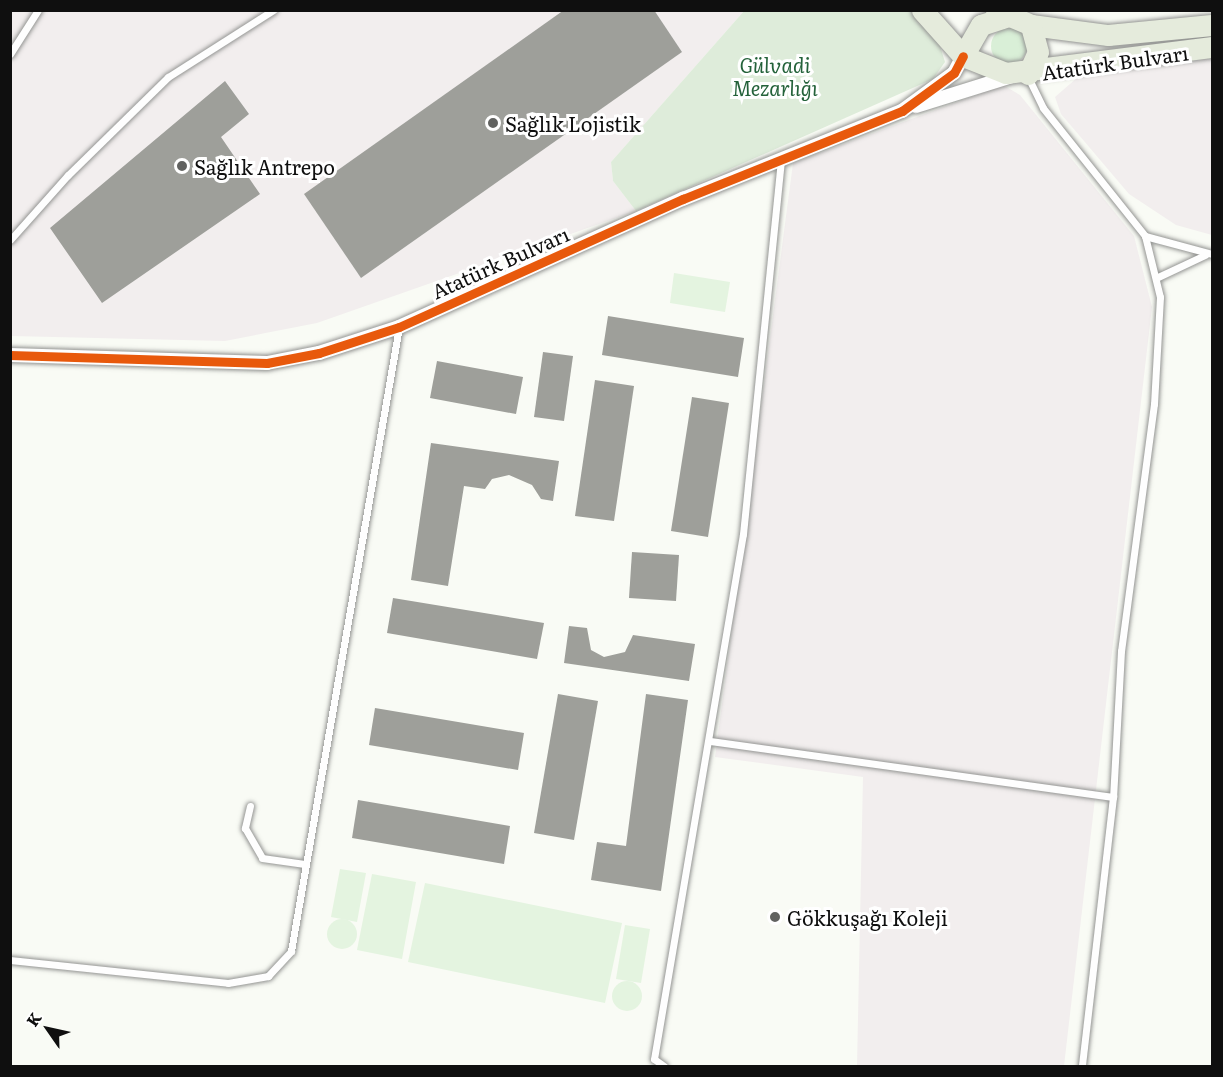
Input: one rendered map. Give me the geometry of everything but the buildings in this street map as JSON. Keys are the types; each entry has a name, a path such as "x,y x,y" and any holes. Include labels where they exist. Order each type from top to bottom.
{"main road":[{"name":"Atatürk Bulvarı","path":"922,10 963,56 1022,74 1212,47"},
{"name":"Atatürk Bulvarı","path":"1002,13 1031,25 1108,35 1212,25"},
{"path":"963,56 981,25 1002,13"},
{"path":"1022,74 1038,52 1031,25"}],"street":[{"name":"Atatürk Bulvarı","path":"902,111 951,75 963,56"},
{"name":"Atatürk Bulvarı","path":"10,355 267,363 399,327 781,157 902,111 1022,74"}],"lane":[{"path":"10,54 39,10"},
{"path":"10,240 68,175 168,77 273,10"},
{"path":"1022,74 1043,108 1144,236 1158,277 1154,404 1121,651 1113,797 1082,1066"},
{"path":"664,1066 654,1059 710,741 743,534 781,157"},
{"path":"1144,236 1210,254"},
{"path":"1158,277 1210,254"},
{"path":"10,960 228,983 268,975 291,951 399,327"},
{"path":"710,741 1113,797"},
{"path":"250,806 245,828 262,858 305,864"}],"shaded area":[{"path":"11,11 744,11 611,162 613,181 636,211 317,323 225,341 11,336"},
{"path":"1212,57 1212,235 1176,225 1129,194 1061,114 1055,97 1078,77"},
{"path":"1003,85 1020,95 1134,236 1152,307 1064,1066 857,1066 863,777 715,757 793,163"}],"green space":[{"name":"Gülvadi Mezarlığı","path":"744,11 913,11 940,46 945,62 933,79 636,211 613,181 611,162"},
{"path":"1009,28 1022,33 1027,46 1022,59 1009,64 996,59 991,46 996,33"},
{"path":"674,273 730,282 725,312 670,303"},
{"path":"340,869 366,873 357,922 331,917"},
{"path":"372,874 416,882 402,959 357,950"},
{"path":"425,883 622,923 605,1003 408,962"},
{"path":"342,919 353,923 357,934 353,945 342,949 331,945 327,934 331,923"},
{"path":"625,925 650,929 641,983 616,979"},
{"path":"627,981 633,982 641,990 641,1002 633,1010 627,1011 621,1010 613,1002 612,996 613,990 621,982"}],"cycle path":[{"path":"10,355 267,363 319,353 399,327 683,199 902,111 954,73 963,56"}],"place":[{"name":"Sağlık Lojistik","path":"493,123"},
{"name":"Sağlık Antrepo","path":"182,166"},
{"name":"Gökkuşağı Koleji","path":"775,917"}]}
